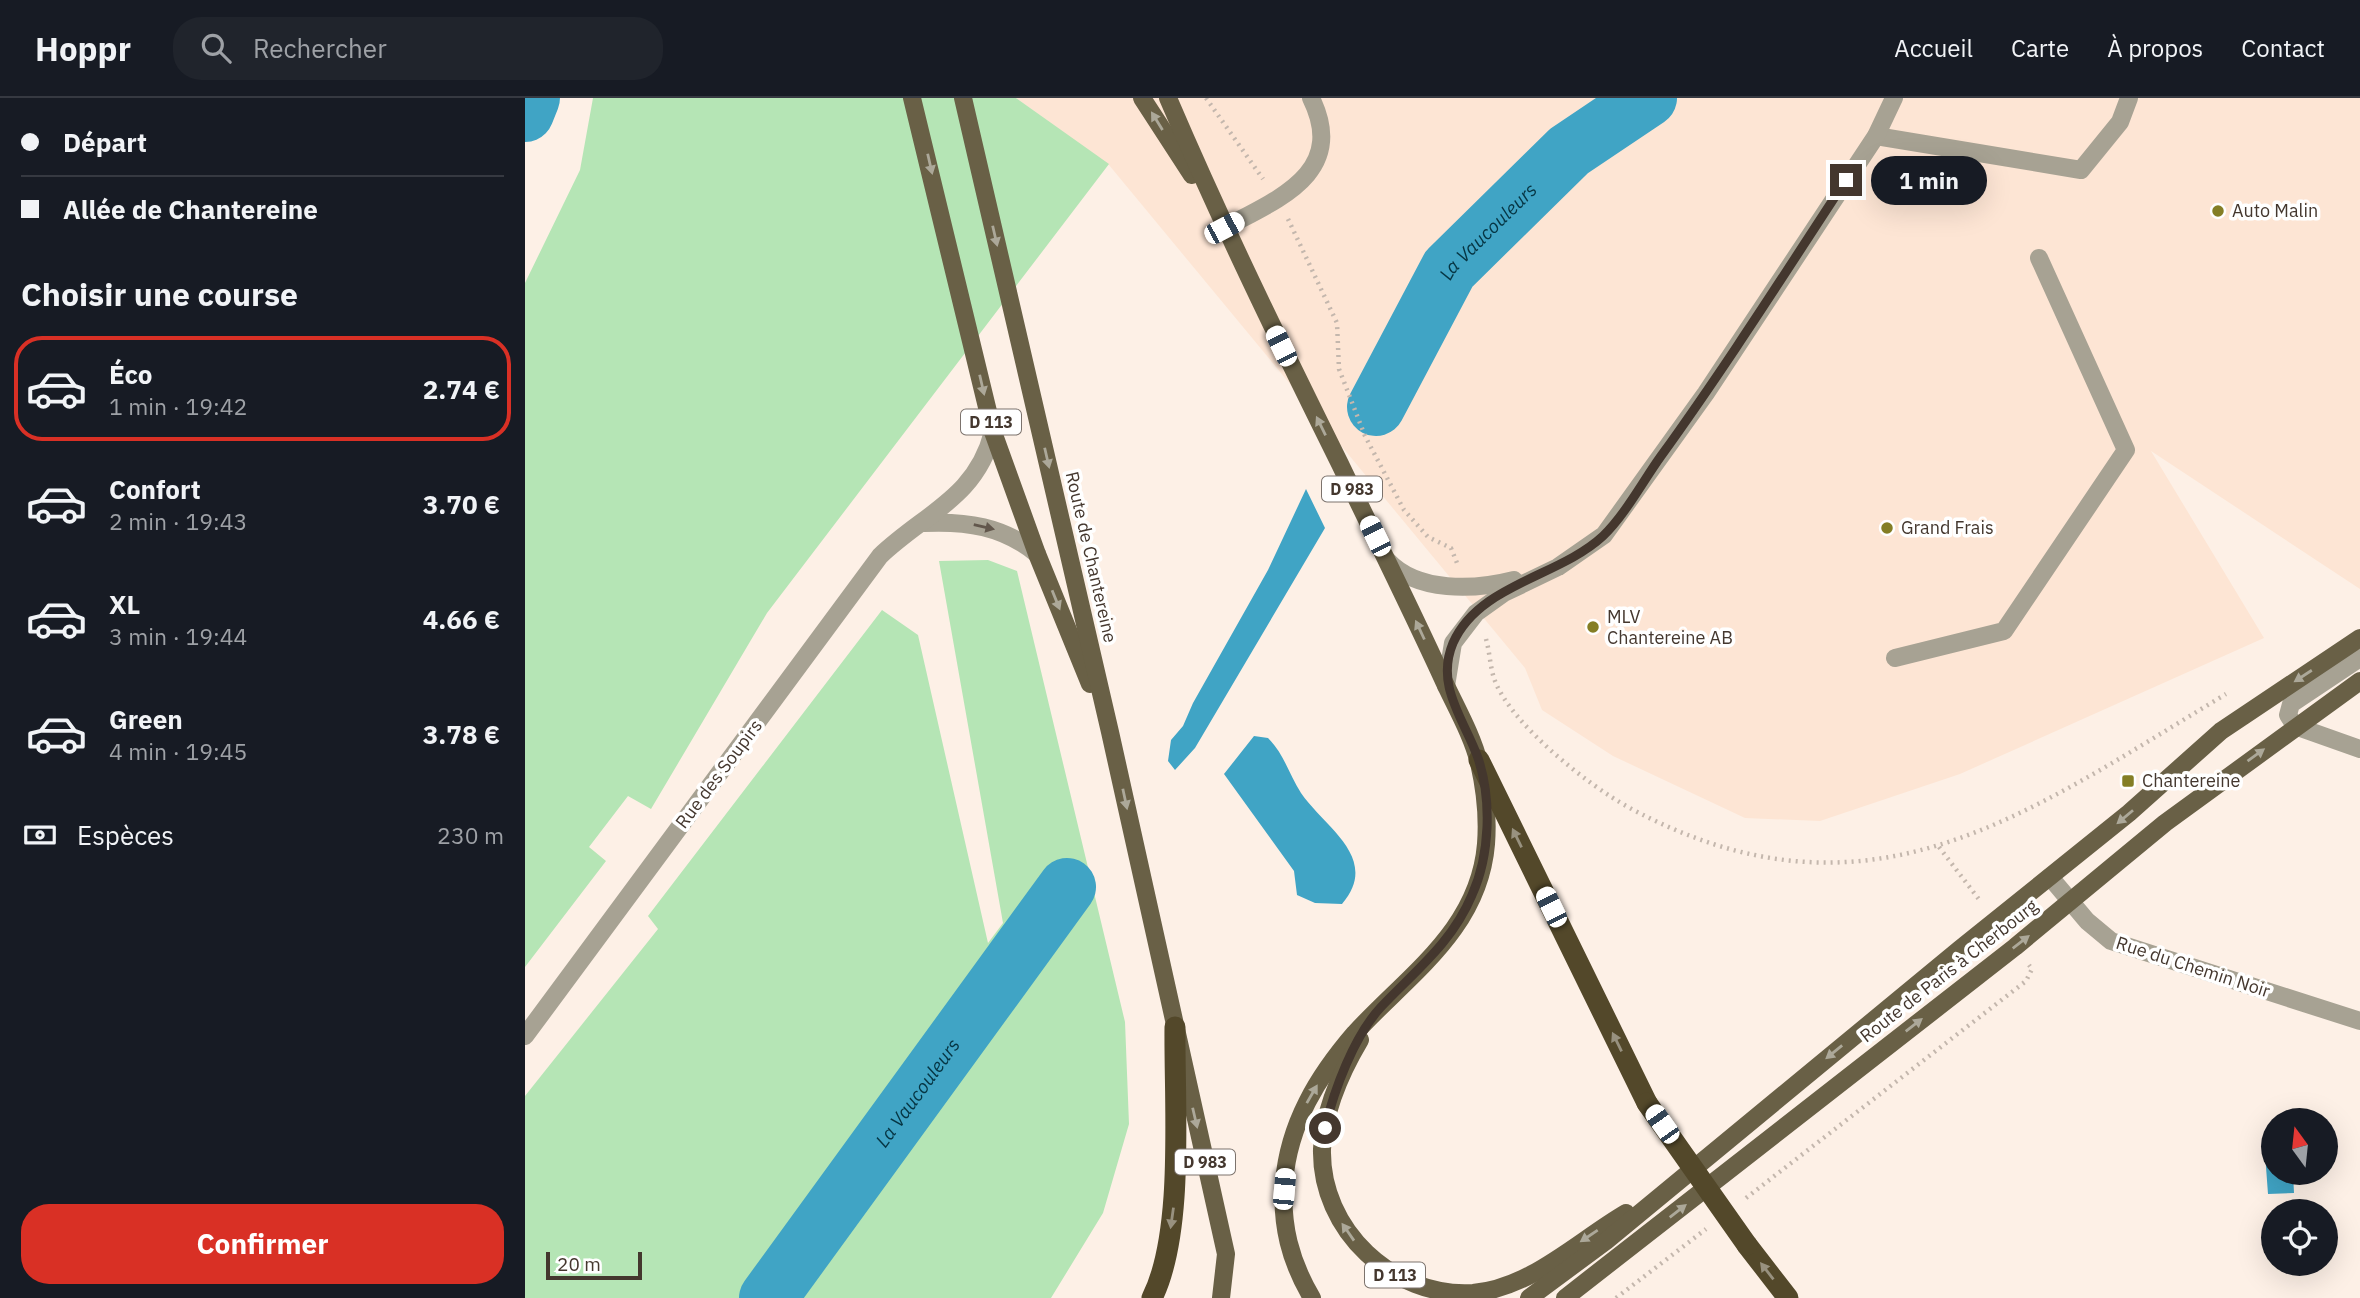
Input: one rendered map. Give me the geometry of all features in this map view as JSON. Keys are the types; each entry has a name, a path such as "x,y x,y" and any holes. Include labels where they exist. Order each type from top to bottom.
{"highway":[{"path":"1479,760 1647,1103 1747,1245 1788,1298"},
{"path":"1152,1298 1160,1281 1174,1212 1175,1027"}],"main road":[{"name":"D 113","path":"912,98 993,432 1037,554 1110,733"},
{"name":"Route de Chantereine","path":"963,98 1175,1027"},
{"path":"1142,98 1222,224"},
{"name":"D 983","path":"1168,98 1222,224 1446,686 1479,760 1485,792 1486,842 1477,884 1453,932 1428,963 1355,1034 1316,1086 1298,1117 1284,1189 1286,1228 1293,1262 1312,1298"},
{"name":"D 113","path":"1529,1298 1606,1241 2129,813 2221,731 2360,638"},
{"name":"Route de Paris à Cherbourg","path":"1565,1298 2071,902 2165,823 2360,681"},
{"name":"D 113","path":"1379,1010 1340,1080 1330,1105 1322,1150 1327,1188 1335,1212 1359,1247 1379,1265 1423,1287 1473,1293 1496,1289 1538,1270 1597,1230 1669,1188"},
{"name":"D 983","path":"1175,1027 1226,1254 1221,1298"}],"street":[{"path":"1222,224 1277,200 1300,184 1317,164 1323,134 1311,98"},
{"path":"1446,686 1453,643 1476,613 1504,593 1545,572 1604,535 1706,393 1876,136 1894,98"},
{"path":"1876,136 2081,170 2120,122 2129,98"},
{"path":"1895,658 2004,631 2126,450 2039,258"},
{"name":"Rue des Soupirs","path":"525,1035 880,556 924,523 970,482 983,461 993,432"},
{"path":"924,523 950,522 995,529 1037,554"},
{"path":"1387,560 1394,568 1421,581 1466,586 1490,586 1545,572"},
{"path":"2360,658 2291,704 2288,715 2295,726 2360,749"},
{"name":"Rue du Chemin Noir","path":"2050,877 2099,933 2111,940 2360,1021"}],"path":[{"path":"1206,98 1277,200 1337,323 1339,369 1365,436 1404,510 1428,537 1451,548 1466,586"},
{"path":"1476,613 1495,682 1531,732 1600,791 1667,828 1750,855 1826,864 1892,859 1928,850 2011,818 2084,779 2233,690"}],"shaded area":[{"path":"1016,98 2360,98 2360,589 2151,451 2264,638 1960,774 1820,821 1745,818 1613,756 1542,710 1525,668 1109,165"}],"green space":[{"path":"593,98 1016,98 1109,164 767,613 651,809 628,796 589,847 606,861 525,967 525,283 580,170"},
{"path":"988,560 1017,571 1125,1022 1129,1124 1103,1213 1051,1298 525,1298 525,1096 658,929 648,916 882,610 918,635 988,943 1003,923 939,561"}],"water":[{"path":"1306,489 1325,528 1195,748 1175,770 1168,761 1171,740 1183,726 1193,703 1268,570"},
{"path":"1254,736 1268,738 1274,744 1301,793 1345,844 1355,872 1352,887 1342,904 1315,903 1297,895 1294,871 1224,774"},
{"path":"2267,1185 2294,1185 2294,1193 2268,1194"}],"waterway":[{"name":"La Vaucouleurs","path":"525,113 531,98"},
{"name":"La Vaucouleurs","path":"1376,407 1449,269 1569,151 1648,98"},
{"name":"La Vaucouleurs","path":"768,1298 1067,887"}],"place":[{"name":"Auto Malin","path":"2218,211"},
{"name":"Grand Frais","path":"1887,528"},
{"name":"MLV Chantereine AB","path":"1593,627"},
{"name":"Chantereine","path":"2128,781"}],"route":[{"path":"1325,1128 1330,1105 1355,1050 1379,1010 1428,963 1453,932 1467,907 1483,863 1486,842 1485,792 1479,760 1446,686 1449,656 1460,630 1476,613 1504,593 1558,566 1604,535 1706,393 1846,180"}]}
